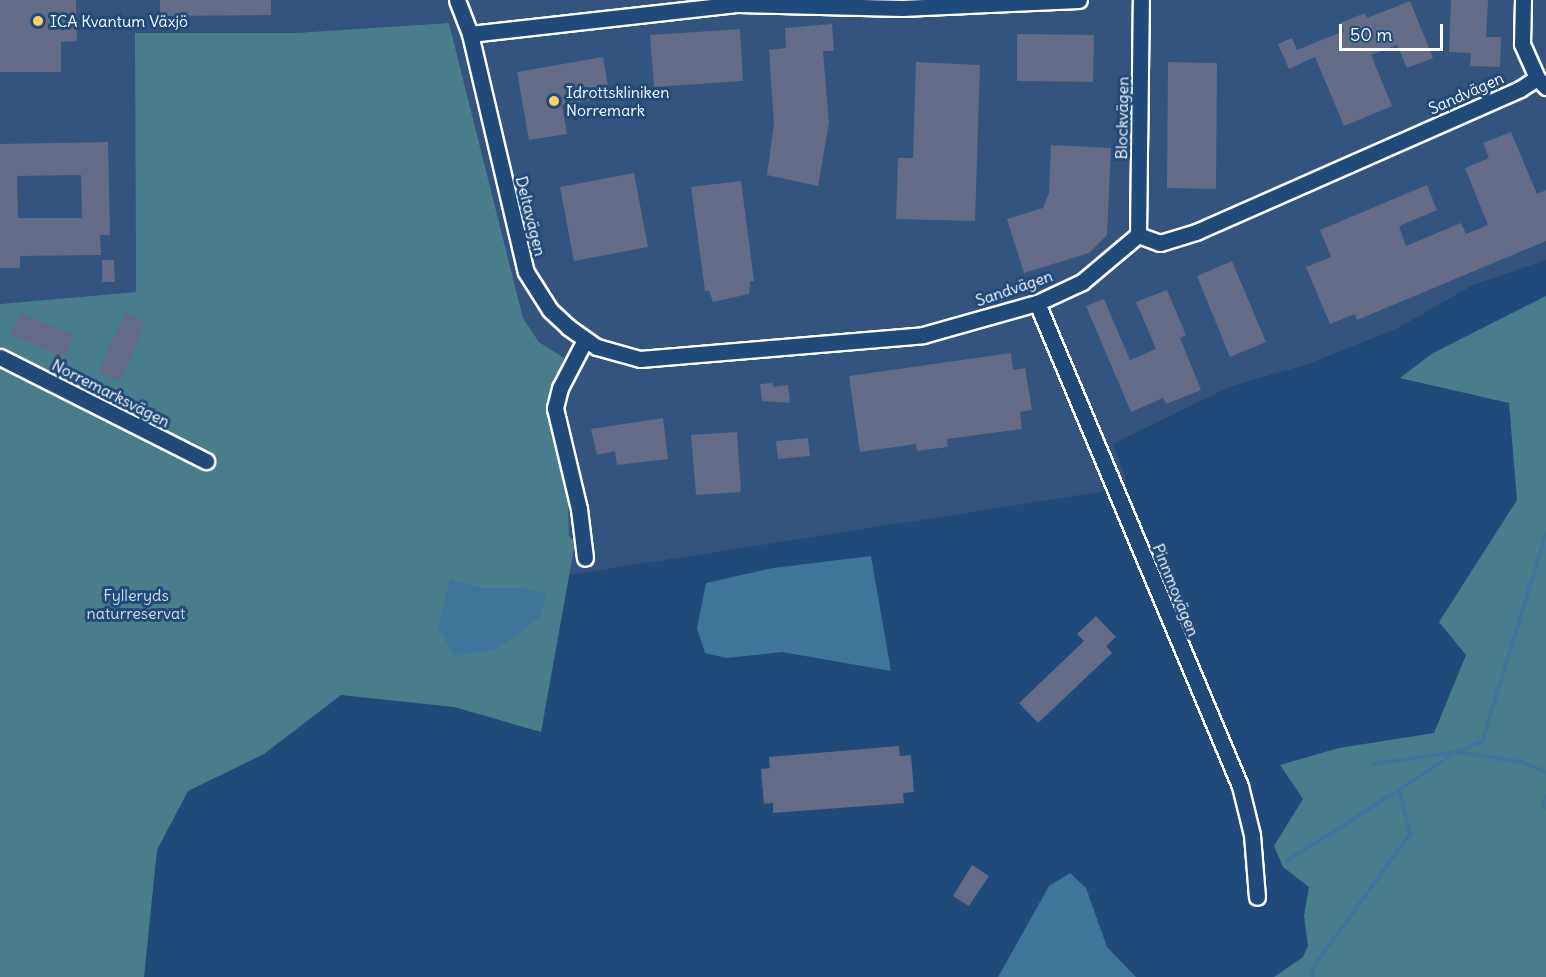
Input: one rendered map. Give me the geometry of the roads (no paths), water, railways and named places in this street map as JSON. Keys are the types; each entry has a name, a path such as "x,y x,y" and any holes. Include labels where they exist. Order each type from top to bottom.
{"street":[{"name":"Deltavägen","path":"458,0 470,34 526,272 550,310 585,340"},
{"path":"470,34 738,2 902,8 1079,0"},
{"name":"Blockvägen","path":"1138,236 1141,0"},
{"path":"1523,0 1522,44 1541,82"},
{"name":"Sandvägen","path":"585,340 597,347 649,358 923,335 1037,303 1082,282 1138,236 1160,243 1196,232 1520,89 1541,82"},
{"name":"Pinnmovägen","path":"1037,303 1240,786 1252,836 1257,897"},
{"path":"585,340 560,388 555,408 579,509 585,558"},
{"name":"Norremarksvägen","path":"0,357 206,461"}],"waterway":[{"path":"1313,977 1312,969 1410,834 1399,790 1456,752 1482,742 1546,534"},
{"path":"1374,764 1456,752 1522,762 1546,772"},
{"path":"1287,861 1399,790"},
{"path":"1546,796 1543,804 1546,808"}],"place":[{"name":"ICA Kvantum Växjö","path":"38,21"},
{"name":"Idrottskliniken Norremark","path":"554,101"}],"park label":[{"name":"Fylleryds naturreservat","path":"136,604"}]}
